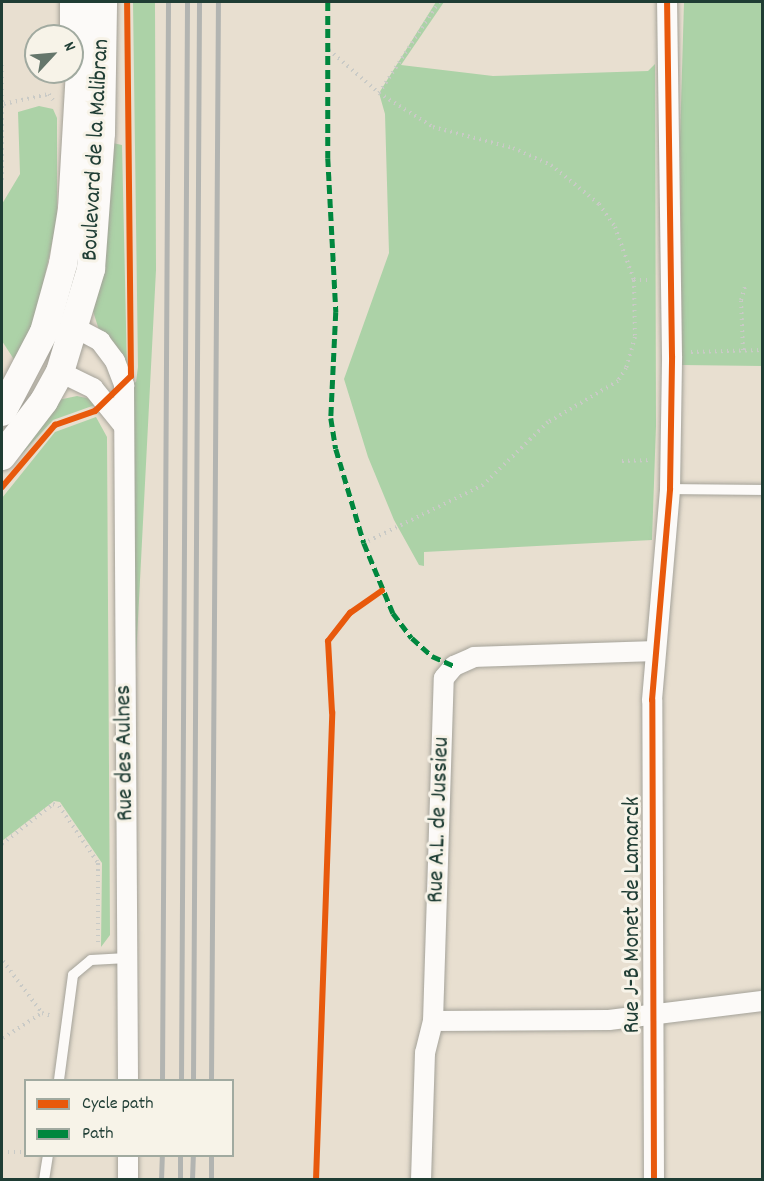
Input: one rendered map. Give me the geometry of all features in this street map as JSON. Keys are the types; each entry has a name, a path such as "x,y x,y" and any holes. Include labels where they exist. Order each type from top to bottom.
{"main road":[{"name":"Boulevard de la Malibran","path":"59,329 75,262 77,239 72,209 66,93 84,2"},
{"name":"Boulevard de la Malibran","path":"2,412 59,329 92,269 104,2"},
{"path":"2,456 44,401 60,372 51,354 59,329"}],"street":[{"name":"Rue J-B Monet de Lamarck","path":"654,1179 654,651 670,489 667,2"},
{"name":"Rue des Aulnes","path":"59,329 100,341 115,361 124,385 128,1079"},
{"path":"60,372 93,388 123,425"},
{"name":"Rue A.L. de Jussieu","path":"421,1179 425,1053 433,1021 444,678 454,666 474,657 654,651"},
{"path":"433,1021 653,1016 762,1001"},
{"path":"128,1157 128,1179"}],"lane":[{"path":"65,2 65,24"},
{"path":"670,489 762,490"},
{"path":"59,1079 74,975 91,960 127,958"},
{"path":"44,1179 48,1157"}],"path":[{"path":"379,93 439,2"},
{"path":"329,50 379,93 433,127 513,148 551,165 599,204 615,227 634,280 635,337 626,368 618,381 548,422 483,485 364,543"},
{"path":"2,65 4,104 2,180"},
{"path":"4,104 50,94 66,93"},
{"path":"743,350 745,287"},
{"path":"691,342 691,352 762,350"},
{"path":"2,844 53,804 59,806 98,863 98,960"},
{"path":"3,961 42,1013 67,1020"},
{"path":"3,1038 42,1013"},
{"path":"2,1152 24,1152"}],"green space":[{"path":"133,2 155,2 156,270 135,677 131,384 136,382 138,367"},
{"path":"436,2 444,2 401,65 493,76 648,71 655,64 656,426 652,540 424,552 424,566 419,565 394,520 368,457 344,379 389,253 385,114 379,93"},
{"path":"684,2 762,2 762,366 682,365 680,139"},
{"path":"39,106 53,109 57,118 57,220 35,321 15,361 2,341 2,204 20,174 18,112"},
{"path":"108,142 122,145 127,370 99,330 92,308"},
{"path":"77,396 91,399 95,405 53,420 21,455 14,449 58,400"},
{"path":"96,417 107,437 110,935 101,947 102,863 60,802 54,801 2,841 2,498 55,432"}],"railway":[{"path":"162,1079 168,2"},
{"path":"181,1079 187,2"},
{"path":"193,1079 199,2"},
{"path":"211,1079 218,2"},
{"path":"161,1180 162,1157"},
{"path":"180,1157 180,1180"},
{"path":"192,1180 193,1157"},
{"path":"211,1157 211,1180"}],"marked path":[{"path":"328,2 328,158 336,312 331,418 336,449 364,543 393,613 412,638 432,656 454,666"}],"cycle path":[{"path":"2,487 55,425 95,411 131,376 127,2"},
{"path":"654,1180 652,700 670,489 672,356 667,2"},
{"path":"316,1180 332,712 328,641 350,613 382,591"}]}
